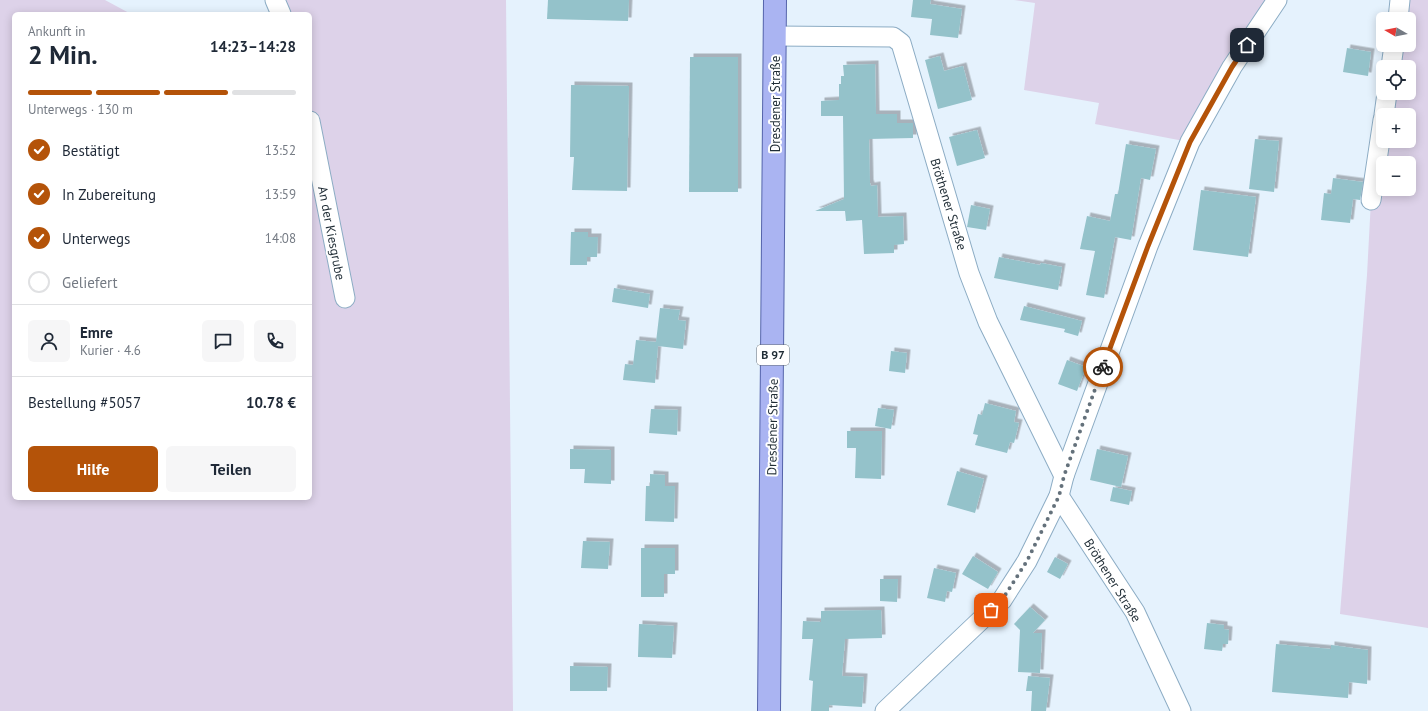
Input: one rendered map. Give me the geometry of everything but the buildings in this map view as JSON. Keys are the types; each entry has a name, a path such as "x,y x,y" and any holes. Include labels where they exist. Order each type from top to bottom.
{"main road":[{"name":"Dresdener Straße","path":"769,711 776,36 775,0"}],"street":[{"path":"275,0 281,12"},
{"path":"885,711 1002,600 1027,561 1059,496 1064,476 1145,253 1190,142 1232,67 1276,0"},
{"path":"1399,12 1400,0"},
{"name":"Bröthener Straße","path":"776,36 893,37 901,43 970,273 982,308 1064,476"},
{"name":"An der Kiesgrube","path":"312,130 344,298"},
{"path":"1371,200 1379,148"},
{"name":"Bröthener Straße","path":"1059,496 1135,612 1181,711"}],"shaded area":[{"path":"0,0 105,0 127,12 12,12 12,500 312,500 312,12 280,12 274,0 506,0 513,711 0,711"},
{"path":"1014,0 1275,0 1189,142 1095,124 1099,103 1024,90 1035,3"},
{"path":"1400,0 1428,0 1428,628 1340,614 1367,275 1371,200 1376,175 1376,196 1416,196 1416,156 1380,156 1382,148 1416,148 1416,108 1385,108 1386,100 1416,100 1416,60 1392,60 1393,52 1416,52 1416,12 1399,12"}],"way so far":[{"path":"991,610 1002,600 1027,561 1059,496 1064,476 1103,367"}],"route":[{"path":"1103,367 1148,246 1190,142 1232,67 1247,45"}]}
